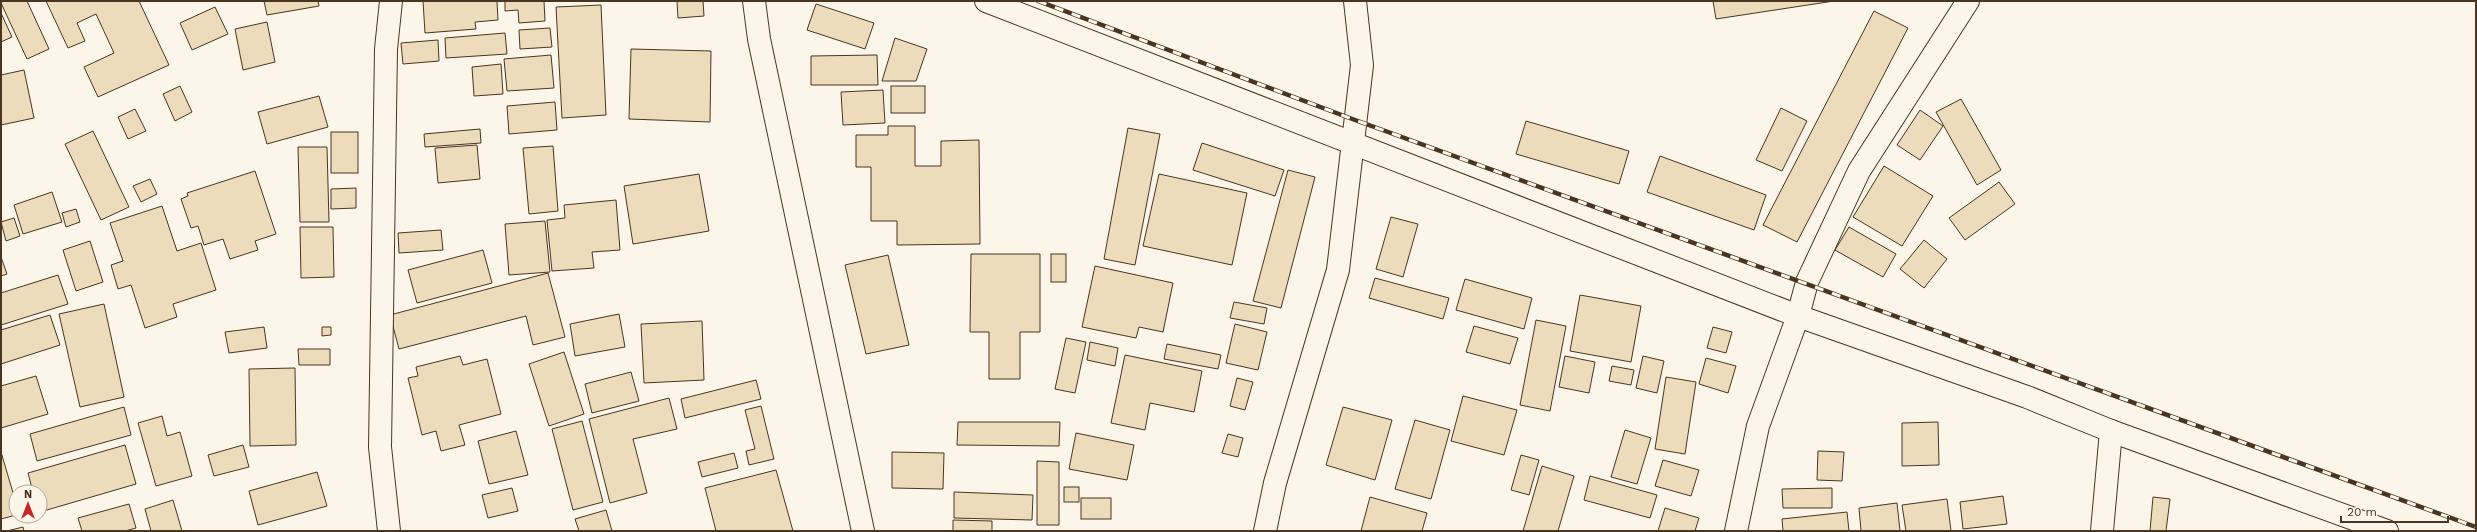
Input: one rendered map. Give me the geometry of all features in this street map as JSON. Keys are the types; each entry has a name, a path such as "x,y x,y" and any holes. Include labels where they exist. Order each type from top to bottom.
{"street":[{"path":"389,531 380,446 386,49 390,1"},
{"path":"754,1 760,47 863,531"},
{"path":"986,1 1353,142 1798,316 2027,397 2111,431 2387,531"},
{"path":"1265,531 1275,483 1338,270 1362,65 1355,1"},
{"path":"1736,531 1758,426 1798,316 1807,282 1859,171 1968,1"},
{"path":"2102,531 2111,431"}],"building":[{"path":"3,1 27,1 49,49 27,59 1,3"},
{"path":"46,1 139,1 169,65 98,97 84,67 114,53 96,14 77,23 85,41 68,48"},
{"path":"264,1 318,1 319,6 267,15"},
{"path":"423,1 497,1 498,20 475,22 476,29 425,33"},
{"path":"505,1 544,1 545,21 519,23 518,10 505,11"},
{"path":"677,1 703,1 704,16 678,18"},
{"path":"1713,1 1834,1 1716,19"},
{"path":"816,4 874,23 865,49 807,30"},
{"path":"601,5 606,115 562,118 556,7"},
{"path":"215,7 228,34 192,50 180,23"},
{"path":"1874,11 1908,28 1797,242 1763,225"},
{"path":"1,13 12,37 1,42"},
{"path":"267,22 275,62 243,70 235,29"},
{"path":"550,28 552,47 520,49 519,30"},
{"path":"505,33 507,54 446,58 445,38"},
{"path":"895,38 927,49 916,81 882,81"},
{"path":"438,40 439,61 403,64 401,43"},
{"path":"631,49 711,51 710,122 629,119"},
{"path":"551,55 554,88 507,91 504,59"},
{"path":"877,55 878,85 811,85 811,56"},
{"path":"501,64 503,94 474,96 472,67"},
{"path":"24,70 34,118 1,125 1,75"},
{"path":"180,86 192,112 175,121 163,94"},
{"path":"891,86 925,86 925,113 891,113"},
{"path":"883,90 885,123 843,125 841,92"},
{"path":"319,96 328,127 267,144 258,112"},
{"path":"1961,99 2001,170 1977,185 1936,112"},
{"path":"555,102 557,130 509,134 507,106"},
{"path":"1781,108 1807,121 1782,171 1756,160"},
{"path":"135,109 146,131 128,139 118,117"},
{"path":"1920,110 1943,126 1920,160 1897,145"},
{"path":"1526,121 1629,151 1619,184 1516,154"},
{"path":"888,126 915,126 915,166 941,166 941,141 979,140 980,244 897,245 897,221 871,221 871,167 856,167 856,135 888,135"},
{"path":"1128,128 1160,134 1135,265 1104,259"},
{"path":"480,129 481,143 425,147 424,134"},
{"path":"93,131 129,207 101,220 65,144"},
{"path":"331,132 358,132 358,173 331,173"},
{"path":"1202,143 1284,170 1275,196 1193,170"},
{"path":"477,145 480,179 438,183 435,148"},
{"path":"553,146 558,211 529,214 523,148"},
{"path":"298,147 327,147 329,222 300,222"},
{"path":"1660,156 1766,195 1754,230 1647,192"},
{"path":"1884,166 1933,196 1902,246 1853,217"},
{"path":"1288,170 1315,177 1281,308 1253,301"},
{"path":"255,171 276,234 255,241 258,250 230,259 223,239 204,245 198,226 191,228 181,199 188,196 187,193"},
{"path":"699,174 709,231 633,244 624,186"},
{"path":"1159,174 1247,193 1232,265 1143,246"},
{"path":"150,179 157,194 141,202 133,186"},
{"path":"1999,182 2015,204 1965,240 1949,218"},
{"path":"356,188 356,208 331,209 331,189"},
{"path":"52,192 62,222 23,234 14,205"},
{"path":"616,200 620,250 592,252 594,268 552,271 547,220 565,218 564,205"},
{"path":"162,206 177,251 201,243 216,290 173,304 177,317 145,328 131,285 118,289 111,265 123,261 110,223"},
{"path":"76,209 80,222 66,227 62,213"},
{"path":"1391,217 1418,224 1403,277 1376,269"},
{"path":"14,218 20,236 6,241 1,222"},
{"path":"545,221 550,272 509,275 505,224"},
{"path":"300,227 333,227 334,277 301,278"},
{"path":"1849,227 1896,254 1883,277 1835,250"},
{"path":"441,230 443,250 399,253 398,233"},
{"path":"1924,240 1947,259 1924,288 1900,269"},
{"path":"90,241 103,282 76,291 63,250"},
{"path":"483,250 492,283 417,303 408,270"},
{"path":"971,254 1040,254 1040,332 1020,332 1020,379 989,379 989,332 970,332"},
{"path":"1051,254 1066,254 1066,282 1051,282"},
{"path":"888,255 909,345 866,354 845,265"},
{"path":"1,257 7,274 1,276"},
{"path":"1095,266 1173,283 1163,332 1139,327 1136,338 1082,327"},
{"path":"548,273 565,337 533,345 526,316 399,349 390,315"},
{"path":"58,275 68,304 1,325 1,293"},
{"path":"1375,278 1449,298 1443,319 1369,298"},
{"path":"1465,279 1532,298 1524,329 1456,310"},
{"path":"1580,295 1641,306 1631,362 1570,351"},
{"path":"1234,302 1267,308 1264,324 1230,318"},
{"path":"104,304 124,397 80,407 59,314"},
{"path":"619,314 625,347 575,356 570,324"},
{"path":"50,315 60,345 1,364 1,330"},
{"path":"1536,320 1566,326 1550,411 1520,405"},
{"path":"702,321 704,380 644,383 641,324"},
{"path":"1235,324 1267,332 1258,370 1226,363"},
{"path":"1474,326 1518,338 1510,364 1466,352"},
{"path":"264,327 267,348 229,353 225,332"},
{"path":"322,327 331,327 331,335 322,336"},
{"path":"1713,327 1732,332 1726,353 1707,348"},
{"path":"1066,338 1086,342 1075,393 1055,389"},
{"path":"1090,342 1118,348 1115,366 1087,360"},
{"path":"1167,344 1221,355 1218,369 1164,359"},
{"path":"298,349 330,349 330,365 299,365"},
{"path":"564,352 584,414 549,426 529,364"},
{"path":"1125,355 1202,371 1194,412 1150,403 1145,430 1111,423"},
{"path":"460,356 463,365 487,359 501,414 459,425 465,445 441,451 436,431 422,435 408,378 418,376 416,367"},
{"path":"1565,356 1595,362 1589,393 1559,387"},
{"path":"1643,356 1664,361 1657,393 1636,388"},
{"path":"1706,358 1736,366 1728,393 1699,384"},
{"path":"1612,366 1634,370 1631,385 1609,381"},
{"path":"295,368 296,445 250,446 249,369"},
{"path":"631,372 639,401 592,413 585,384"},
{"path":"36,376 48,414 1,428 1,386"},
{"path":"1666,377 1696,382 1685,454 1655,449"},
{"path":"1237,378 1253,382 1245,410 1230,406"},
{"path":"756,380 761,399 685,418 681,399"},
{"path":"1463,396 1517,410 1504,455 1451,441"},
{"path":"669,398 677,429 633,439 647,493 610,503 589,419"},
{"path":"761,406 774,459 749,465 746,451 755,449 745,410"},
{"path":"124,407 131,435 37,461 30,434"},
{"path":"1343,407 1392,420 1375,480 1326,465"},
{"path":"162,416 167,436 180,432 192,476 156,486 138,423"},
{"path":"1415,420 1450,430 1431,499 1395,489"},
{"path":"582,421 603,502 573,510 552,429"},
{"path":"958,422 1060,422 1059,446 957,445"},
{"path":"1938,422 1939,465 1902,466 1902,423"},
{"path":"1625,430 1651,438 1637,484 1611,477"},
{"path":"516,431 528,475 489,484 478,441"},
{"path":"1076,433 1134,445 1127,480 1069,469"},
{"path":"1228,434 1243,438 1238,457 1222,453"},
{"path":"125,445 136,484 48,510 48,484 31,484 28,473"},
{"path":"243,445 249,467 214,476 208,455"},
{"path":"1818,451 1844,452 1842,481 1817,480"},
{"path":"1,452 10,484 8,484 8,517 1,519"},
{"path":"892,452 944,453 943,489 892,488"},
{"path":"734,453 738,468 702,477 698,462"},
{"path":"1521,455 1539,460 1529,495 1511,490"},
{"path":"1663,460 1699,470 1691,496 1655,486"},
{"path":"1037,461 1059,462 1059,525 1037,525"},
{"path":"1542,466 1574,476 1558,531 1523,531"},
{"path":"776,470 793,531 716,531 705,488"},
{"path":"317,472 327,506 258,525 249,491"},
{"path":"1590,476 1657,495 1650,518 1584,500"},
{"path":"1064,487 1079,487 1079,502 1064,502"},
{"path":"512,488 518,511 488,518 482,495"},
{"path":"1832,488 1832,508 1783,508 1782,489"},
{"path":"954,492 1033,495 1032,520 954,518"},
{"path":"2003,496 2007,524 1963,529 1960,502"},
{"path":"1370,497 1427,513 1422,531 1361,531"},
{"path":"2153,497 2170,499 2166,531 2150,531"},
{"path":"1081,498 1111,498 1111,519 1081,519"},
{"path":"1947,499 1951,531 1906,531 1902,505"},
{"path":"173,500 182,531 151,531 145,509"},
{"path":"1897,503 1900,531 1861,531 1859,508"},
{"path":"129,504 136,528 125,531 82,531 78,518"},
{"path":"1665,508 1699,518 1695,531 1658,531"},
{"path":"606,510 612,531 579,531 575,519"},
{"path":"1847,512 1849,531 1783,531 1782,519"},
{"path":"953,520 992,521 992,531 953,531"},
{"path":"23,527 24,531 7,531"}],"railway":[{"path":"1038,1 1355,120 2476,527"}]}
